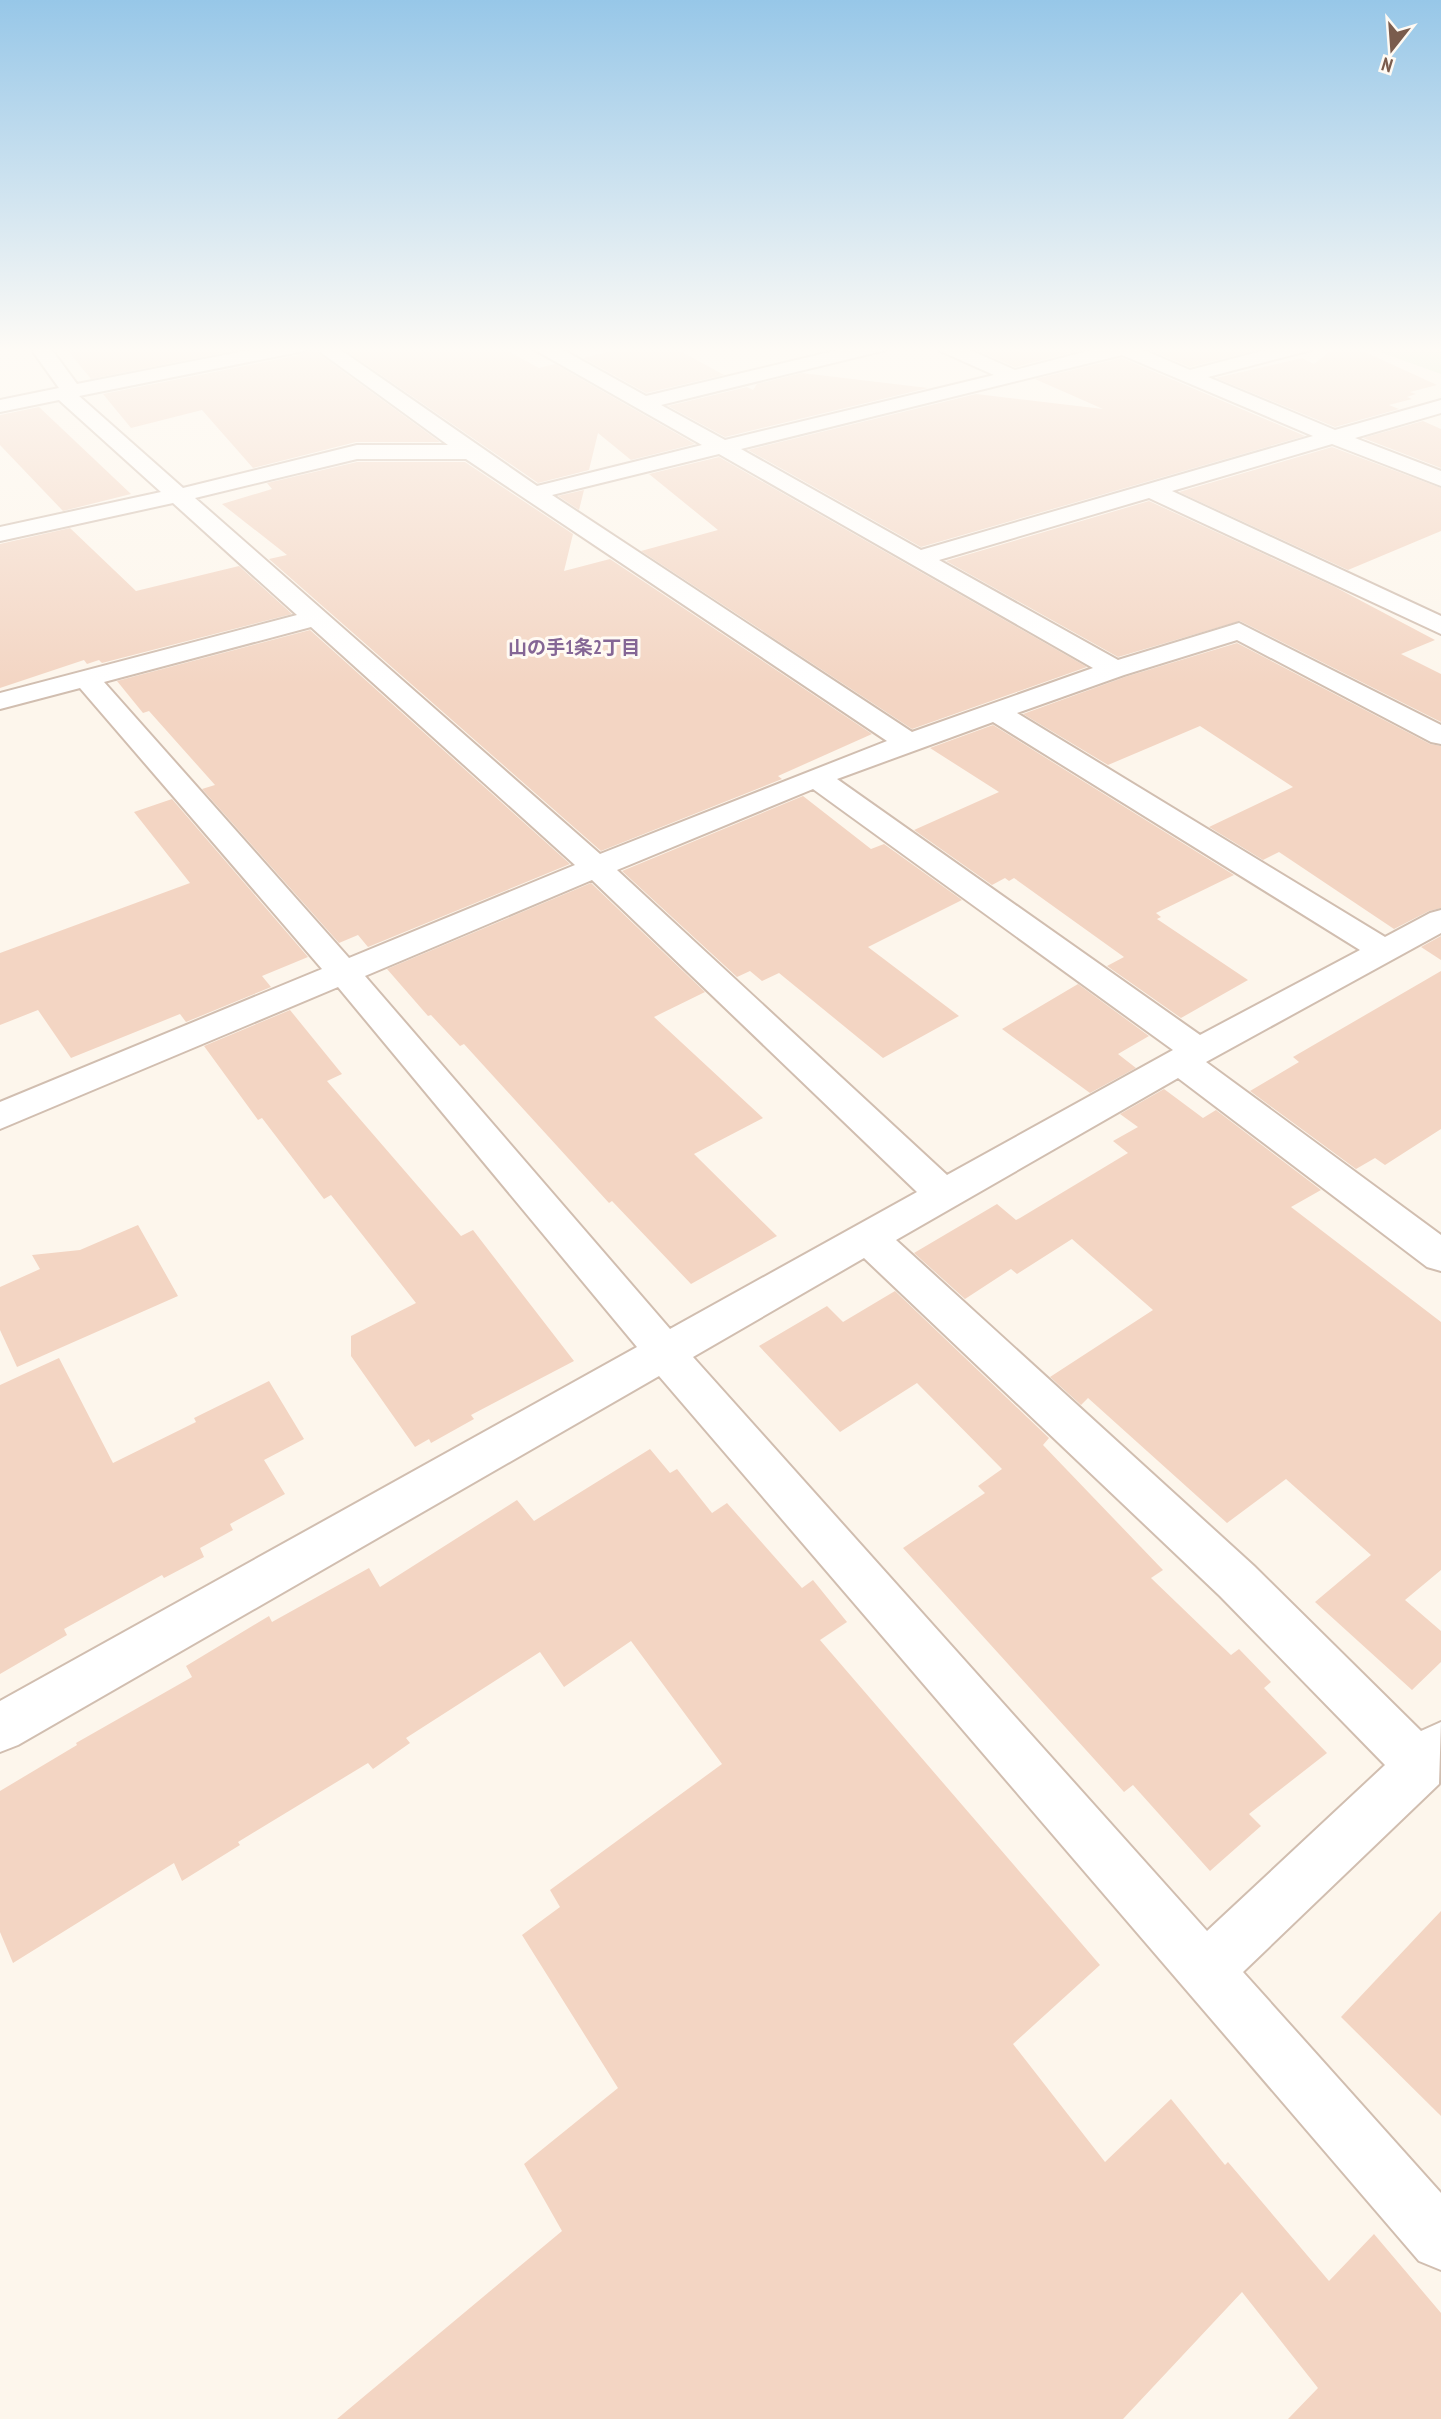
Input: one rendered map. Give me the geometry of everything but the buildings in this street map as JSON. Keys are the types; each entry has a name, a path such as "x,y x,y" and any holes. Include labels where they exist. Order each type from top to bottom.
{"street":[{"path":"141,459 314,618 596,867 944,1195"},
{"path":"0,534 329,459"},
{"path":"482,459 909,743"},
{"path":"534,493 677,459"},
{"path":"742,459 1115,669"},
{"path":"918,558 1258,459"},
{"path":"1389,459 1441,479"},
{"path":"1151,490 1441,626"},
{"path":"0,701 314,618"},
{"path":"0,1116 596,867 817,779 1115,669 1239,631 1441,736"},
{"path":"86,678 344,974 646,1328 663,1352 1441,2239"},
{"path":"996,712 1383,950"},
{"path":"817,779 1189,1056 1441,1256"},
{"path":"0,1728 1189,1056 1441,920"},
{"path":"868,1238 1237,1581 1431,1756 1206,1970"}],"district":[{"name":"山の手1条2丁目","path":"574,647"}]}
